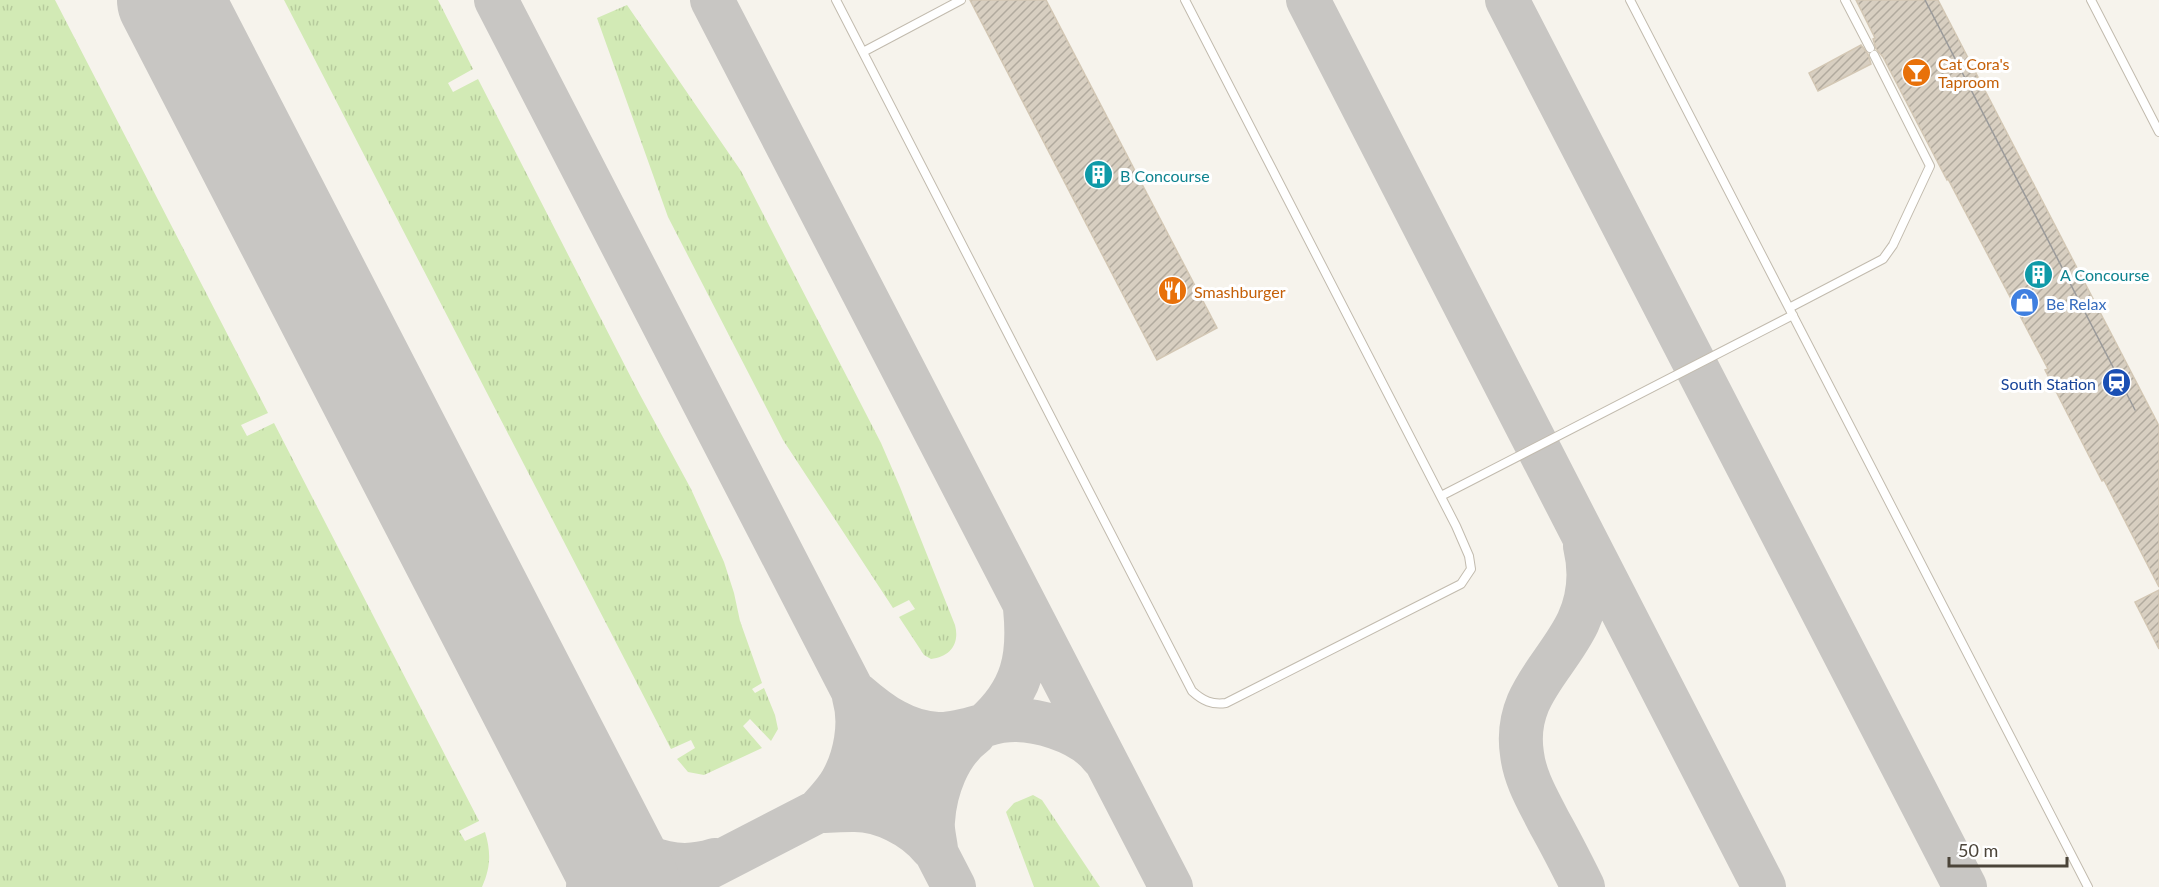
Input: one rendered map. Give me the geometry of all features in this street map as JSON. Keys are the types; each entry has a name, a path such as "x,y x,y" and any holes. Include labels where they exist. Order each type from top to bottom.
{"lane":[{"path":"836,0 1192,691 1200,699 1209,703 1226,703 1461,584 1471,569 1469,556 1441,496 1185,0"},
{"path":"863,52 961,0"},
{"path":"1630,0 2088,887"},
{"path":"1441,496 1791,311 1883,259 1893,245 1930,166 1845,0"},
{"path":"2091,0 2159,132"}],"green space":[{"path":"0,0 55,0 268,413 241,425 247,436 274,423 479,821 459,831 465,841 485,832 489,860 482,887 0,887"},
{"path":"284,0 438,0 473,69 448,83 453,92 478,79 639,393 691,489 724,562 740,621 762,683 752,689 755,693 764,688 778,729 771,741 750,719 743,726 762,748 704,775 688,772 677,759 695,748 691,740 671,749"},
{"path":"627,5 741,171 881,443 955,625 955,644 943,656 931,659 924,655 899,617 915,609 909,600 893,608 783,440 668,217 597,18"},
{"path":"1033,795 1042,800 1100,887 1034,887 1006,812 1014,803"}],"building":[{"name":"B Concourse","path":"970,0 1046,0 1217,328 1157,360"},
{"name":"A Concourse","path":"1856,0 1938,0 2159,426 2159,587 2045,370 2048,369 1883,57 1876,49 1873,39 1875,38"},
{"path":"1861,45 1868,54 1871,64 1818,91 1809,73"},
{"path":"2159,590 2159,649 2135,602"}],"taxiway":[{"path":"496,0 954,887"},
{"path":"712,0 1171,887"},
{"path":"1308,0 1764,887"},
{"path":"1507,0 1965,887"},
{"path":"1583,887 1529,781 1522,754 1521,734 1524,715 1530,699 1569,639 1582,613 1588,584 1585,546"},
{"path":"671,887 985,725 1008,699 1021,672 1025,658 1025,608"},
{"path":"857,694 894,721 926,733 946,734 1001,721 1042,723 1070,733 1102,757"},
{"path":"854,697 857,718 854,751 840,785 818,811 863,810 874,812 906,826 932,848"},
{"path":"936,849 933,821 940,785 957,751 974,734"},
{"path":"577,788 608,830 621,843 637,853 666,863 685,865 715,860"},
{"path":"581,798 593,853 588,887"}],"runway":[{"path":"170,0 628,887"}],"tram line":[{"path":"1925,0 2135,410"}],"place":[{"name":"Cat Cora's Taproom","path":"1917,72"},
{"name":"B Concourse","path":"1099,175"},
{"name":"A Concourse","path":"2039,274"},
{"name":"Smashburger","path":"1173,291"},
{"name":"Be Relax","path":"2025,303"},
{"name":"South Station","path":"2117,383"}]}
